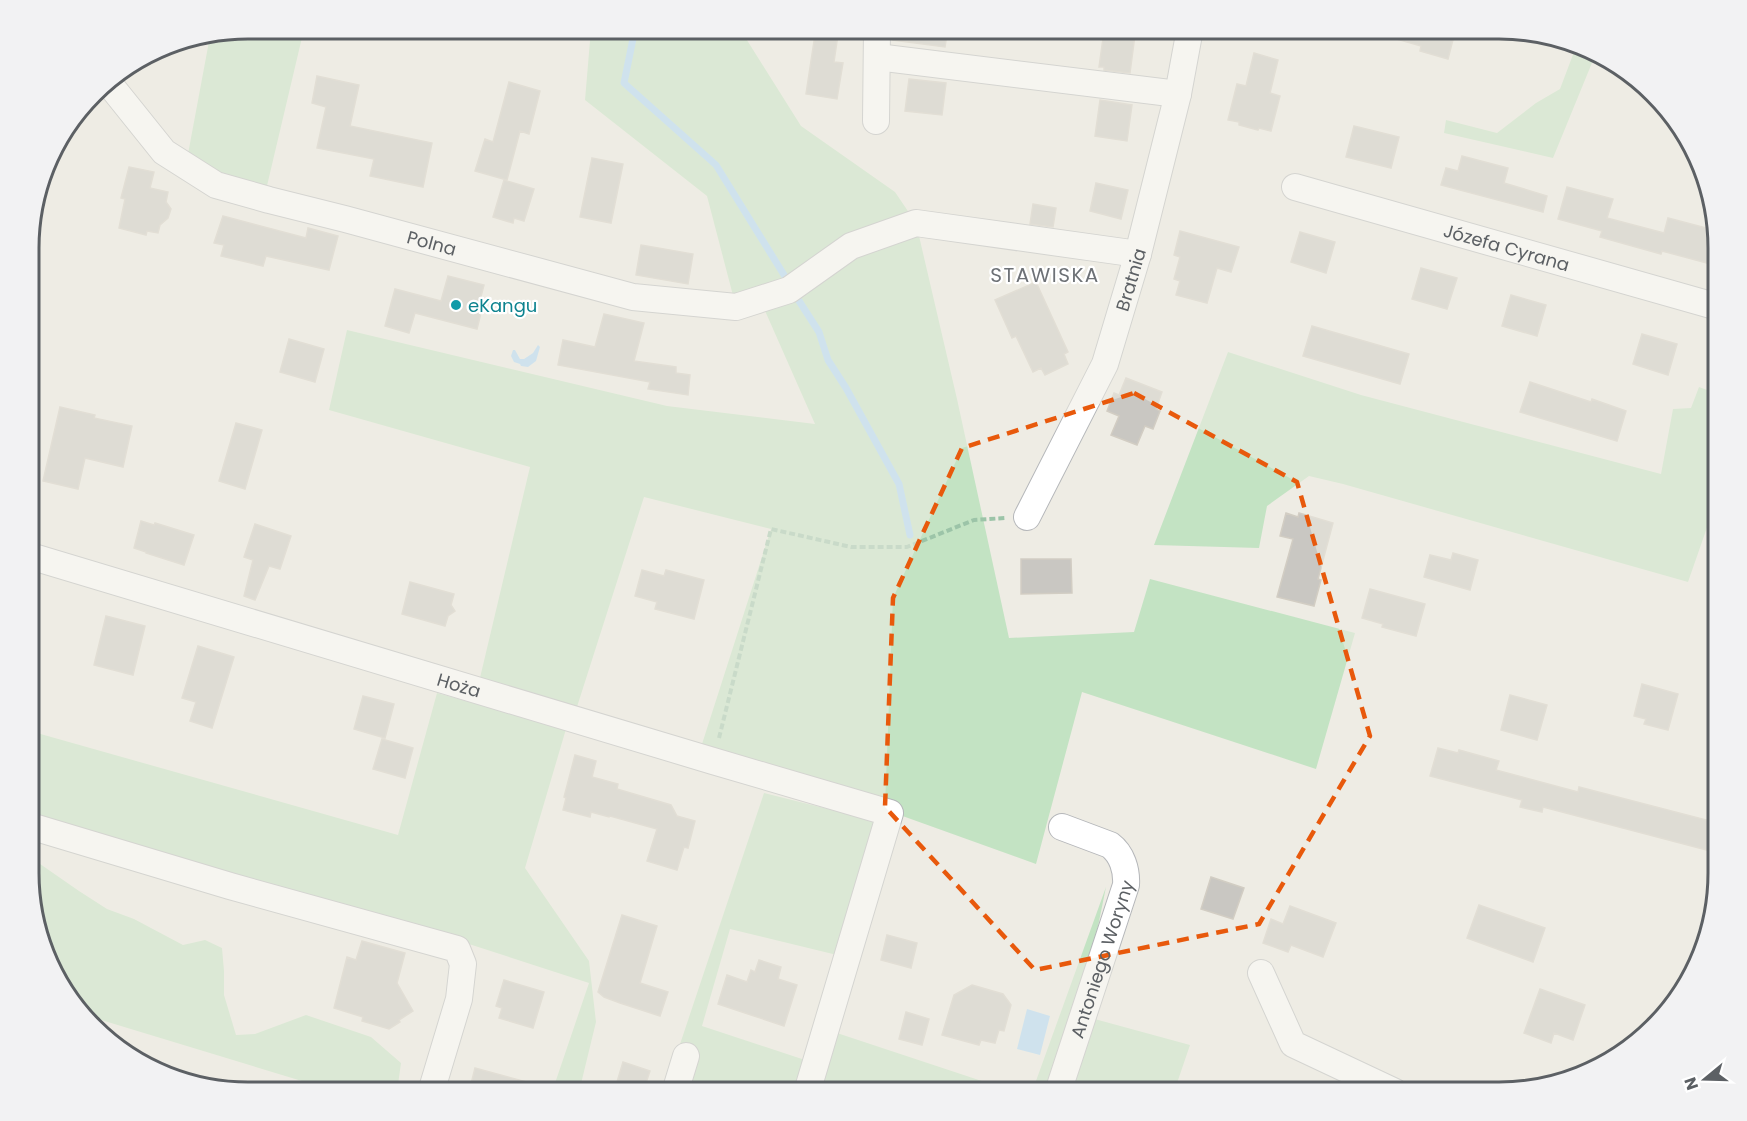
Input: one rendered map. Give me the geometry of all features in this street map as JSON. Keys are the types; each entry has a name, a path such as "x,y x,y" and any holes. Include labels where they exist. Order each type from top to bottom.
{"street":[{"path":"876,39 876,121"},
{"name":"Bratnia","path":"1027,517 1105,364 1138,254 1178,94 1188,39"},
{"path":"877,57 1178,94"},
{"name":"Polna","path":"113,89 164,152 216,184 633,297 736,307 793,287 851,246 916,223 1138,254"},
{"name":"Józefa Cyrana","path":"1295,187 1708,304"},
{"name":"Hoża","path":"39,559 890,813 810,1082"},
{"name":"Antoniego Woryny","path":"1061,1082 1127,877 1123,863 1110,845 1062,827"},
{"path":"39,829 230,886 457,949 463,964 459,999 433,1082"},
{"path":"1261,973 1293,1044 1374,1082"},
{"path":"678,1082 686,1056"}],"path":[{"path":"713,761 771,529 851,547 907,547 974,520 1027,517"}],"highlighted area":[{"path":"1134,393 1297,482 1370,736 1259,924 1035,970 885,807 893,598 962,448"}],"green space":[{"path":"234,39 302,39 266,190 219,175 188,154 209,43"},
{"path":"590,39 746,39 801,126 895,192 916,223 1009,638 1134,632 1150,579 1355,633 1316,769 1082,692 1036,864 702,744 771,529 644,497 576,710 479,682 530,467 329,410 347,330 667,406 815,424 762,304 736,307 707,196 585,100"},
{"path":"1574,53 1593,61 1553,158 1444,133 1446,120 1497,133 1536,103 1560,89"},
{"path":"1228,352 1361,395 1661,474 1673,409 1691,408 1699,387 1708,390 1708,525 1688,582 1309,476 1267,506 1259,548 1154,545"},
{"path":"437,693 566,729 525,868 589,961 596,1022 581,1082 555,1082 589,983 472,945 39,822 39,734 398,835"},
{"path":"764,793 876,821 837,955 730,929 702,1026 805,1060 798,1082 667,1082"},
{"path":"39,863 107,909 134,919 183,945 205,940 222,948 224,995 236,1035 255,1034 306,1015 371,1037 401,1063 398,1082 305,1082 98,1019 74,989 50,940 41,901"},
{"path":"1106,887 1080,1015 1190,1045 1177,1082 1036,1082"},
{"path":"834,1032 985,1082 818,1082"}],"water":[{"path":"538,345 540,347 536,361 528,367 514,362 511,356 513,350 520,359 524,359 533,353"},
{"path":"1027,1009 1050,1016 1040,1055 1017,1049"}],"building":[{"path":"814,39 837,39 834,62 843,63 837,99 806,94"},
{"path":"893,39 946,39 945,47"},
{"path":"1103,39 1134,39 1130,73 1104,70 1104,67 1099,67"},
{"path":"1396,39 1453,39 1448,59 1420,51 1421,46"},
{"path":"1254,53 1278,60 1270,93 1280,96 1271,131 1259,128 1258,130 1228,120 1237,84 1246,86"},
{"path":"317,76 359,85 350,126 432,143 423,187 370,176 374,159 317,148 326,107 312,103"},
{"path":"909,79 946,83 942,115 905,111"},
{"path":"509,82 540,91 529,134 520,131 507,180 475,171 485,139 493,142"},
{"path":"1100,100 1132,105 1127,141 1095,136"},
{"path":"1354,126 1399,137 1391,168 1346,157"},
{"path":"1462,156 1508,168 1504,183 1547,196 1543,212 1441,185 1446,168 1458,171"},
{"path":"592,158 623,164 611,223 580,217"},
{"path":"129,167 154,172 150,188 168,192 166,202 171,209 168,218 160,225 158,233 147,231 146,235 119,228 125,199 121,198"},
{"path":"504,180 534,189 524,221 514,218 513,223 493,217"},
{"path":"1096,183 1128,190 1121,219 1090,211"},
{"path":"1567,187 1613,199 1607,218 1664,233 1668,218 1707,228 1708,263 1662,251 1661,254 1600,237 1602,231 1558,219"},
{"path":"1033,204 1056,208 1053,227 1030,224"},
{"path":"223,216 306,238 308,228 338,236 329,270 266,256 263,266 221,256 224,245 214,243"},
{"path":"1180,231 1239,247 1231,272 1217,268 1207,303 1176,295 1180,281 1174,279 1180,257 1174,255"},
{"path":"1300,232 1335,242 1326,273 1291,262"},
{"path":"641,245 693,254 688,284 636,275"},
{"path":"1421,268 1457,278 1447,309 1412,299"},
{"path":"448,276 484,285 478,308 482,309 477,329 415,313 409,333 385,326 395,289 441,301"},
{"path":"1036,282 1068,352 1064,354 1068,364 1045,375 1041,368 1033,372 1016,336 1012,338 995,300"},
{"path":"1511,295 1546,305 1537,336 1502,326"},
{"path":"604,314 644,323 634,361 676,367 676,373 690,375 688,395 648,389 650,382 558,365 563,340 595,347"},
{"path":"1312,326 1409,354 1400,384 1303,356"},
{"path":"1642,334 1677,344 1668,375 1633,364"},
{"path":"289,339 324,349 315,382 280,372"},
{"path":"1126,378 1162,392 1156,409 1160,411 1153,429 1145,426 1137,445 1111,435 1119,416 1107,411 1114,393 1119,395"},
{"path":"1530,382 1626,411 1617,441 1520,412"},
{"path":"60,407 95,415 94,418 132,426 123,467 85,458 78,489 43,481"},
{"path":"236,423 262,430 245,489 219,481"},
{"path":"1286,513 1298,517 1299,513 1333,523 1318,579 1321,580 1314,606 1277,597 1293,539 1280,536"},
{"path":"141,521 194,535 184,565 134,548"},
{"path":"255,524 291,536 280,569 269,566 255,600 244,596 253,560 244,557"},
{"path":"1453,553 1478,560 1470,590 1424,577 1430,555 1451,560"},
{"path":"1021,559 1071,559 1072,593 1021,594"},
{"path":"642,570 664,576 666,570 704,580 694,619 655,609 657,602 635,596"},
{"path":"410,582 454,594 451,605 455,611 448,616 445,626 402,614"},
{"path":"1370,589 1425,604 1416,636 1382,627 1383,624 1362,618"},
{"path":"106,616 145,626 133,675 94,665"},
{"path":"198,646 234,657 212,728 190,721 196,702 182,698"},
{"path":"1642,684 1678,694 1668,730 1644,724 1646,719 1634,716"},
{"path":"1510,695 1547,705 1537,740 1501,730"},
{"path":"363,696 394,704 385,738 354,729"},
{"path":"382,739 413,748 405,778 373,769"},
{"path":"1438,748 1458,753 1459,750 1499,761 1496,770 1578,792 1579,787 1708,820 1708,850 1543,807 1542,812 1520,807 1522,800 1430,776"},
{"path":"575,755 596,761 592,777 618,784 617,789 671,805 677,816 695,821 688,848 684,847 677,870 647,861 657,829 591,812 590,817 563,810"},
{"path":"1211,877 1244,888 1233,919 1201,909"},
{"path":"1479,905 1545,928 1533,962 1467,938"},
{"path":"1290,906 1336,923 1323,957 1291,945 1288,952 1263,943 1271,919 1283,924"},
{"path":"622,915 657,926 640,983 668,992 660,1016 604,997 598,992"},
{"path":"887,935 917,943 911,968 881,960"},
{"path":"362,941 405,953 397,983 413,1011 389,1029 362,1021 363,1017 334,1008 347,957 356,960"},
{"path":"759,960 781,967 778,979 797,985 784,1026 718,1004 727,975 747,982 751,970 755,972"},
{"path":"504,980 544,992 533,1028 499,1018 502,1008 496,1006"},
{"path":"972,985 1003,994 1011,1005 1004,1031 999,1030 995,1043 981,1040 979,1045 942,1035 954,995"},
{"path":"1540,989 1585,1005 1573,1040 1554,1033 1551,1043 1524,1033"},
{"path":"906,1012 929,1019 922,1045 899,1039"},
{"path":"623,1062 650,1071 646,1082 617,1082"},
{"path":"475,1068 527,1082 472,1082"}],"waterway":[{"path":"633,39 624,83 716,165 789,283"},
{"path":"794,293 819,332 828,360 899,484 910,535"}],"place":[{"name":"eKangu","path":"456,305"}],"district":[{"name":"STAWISKA","path":"1045,275"}]}
